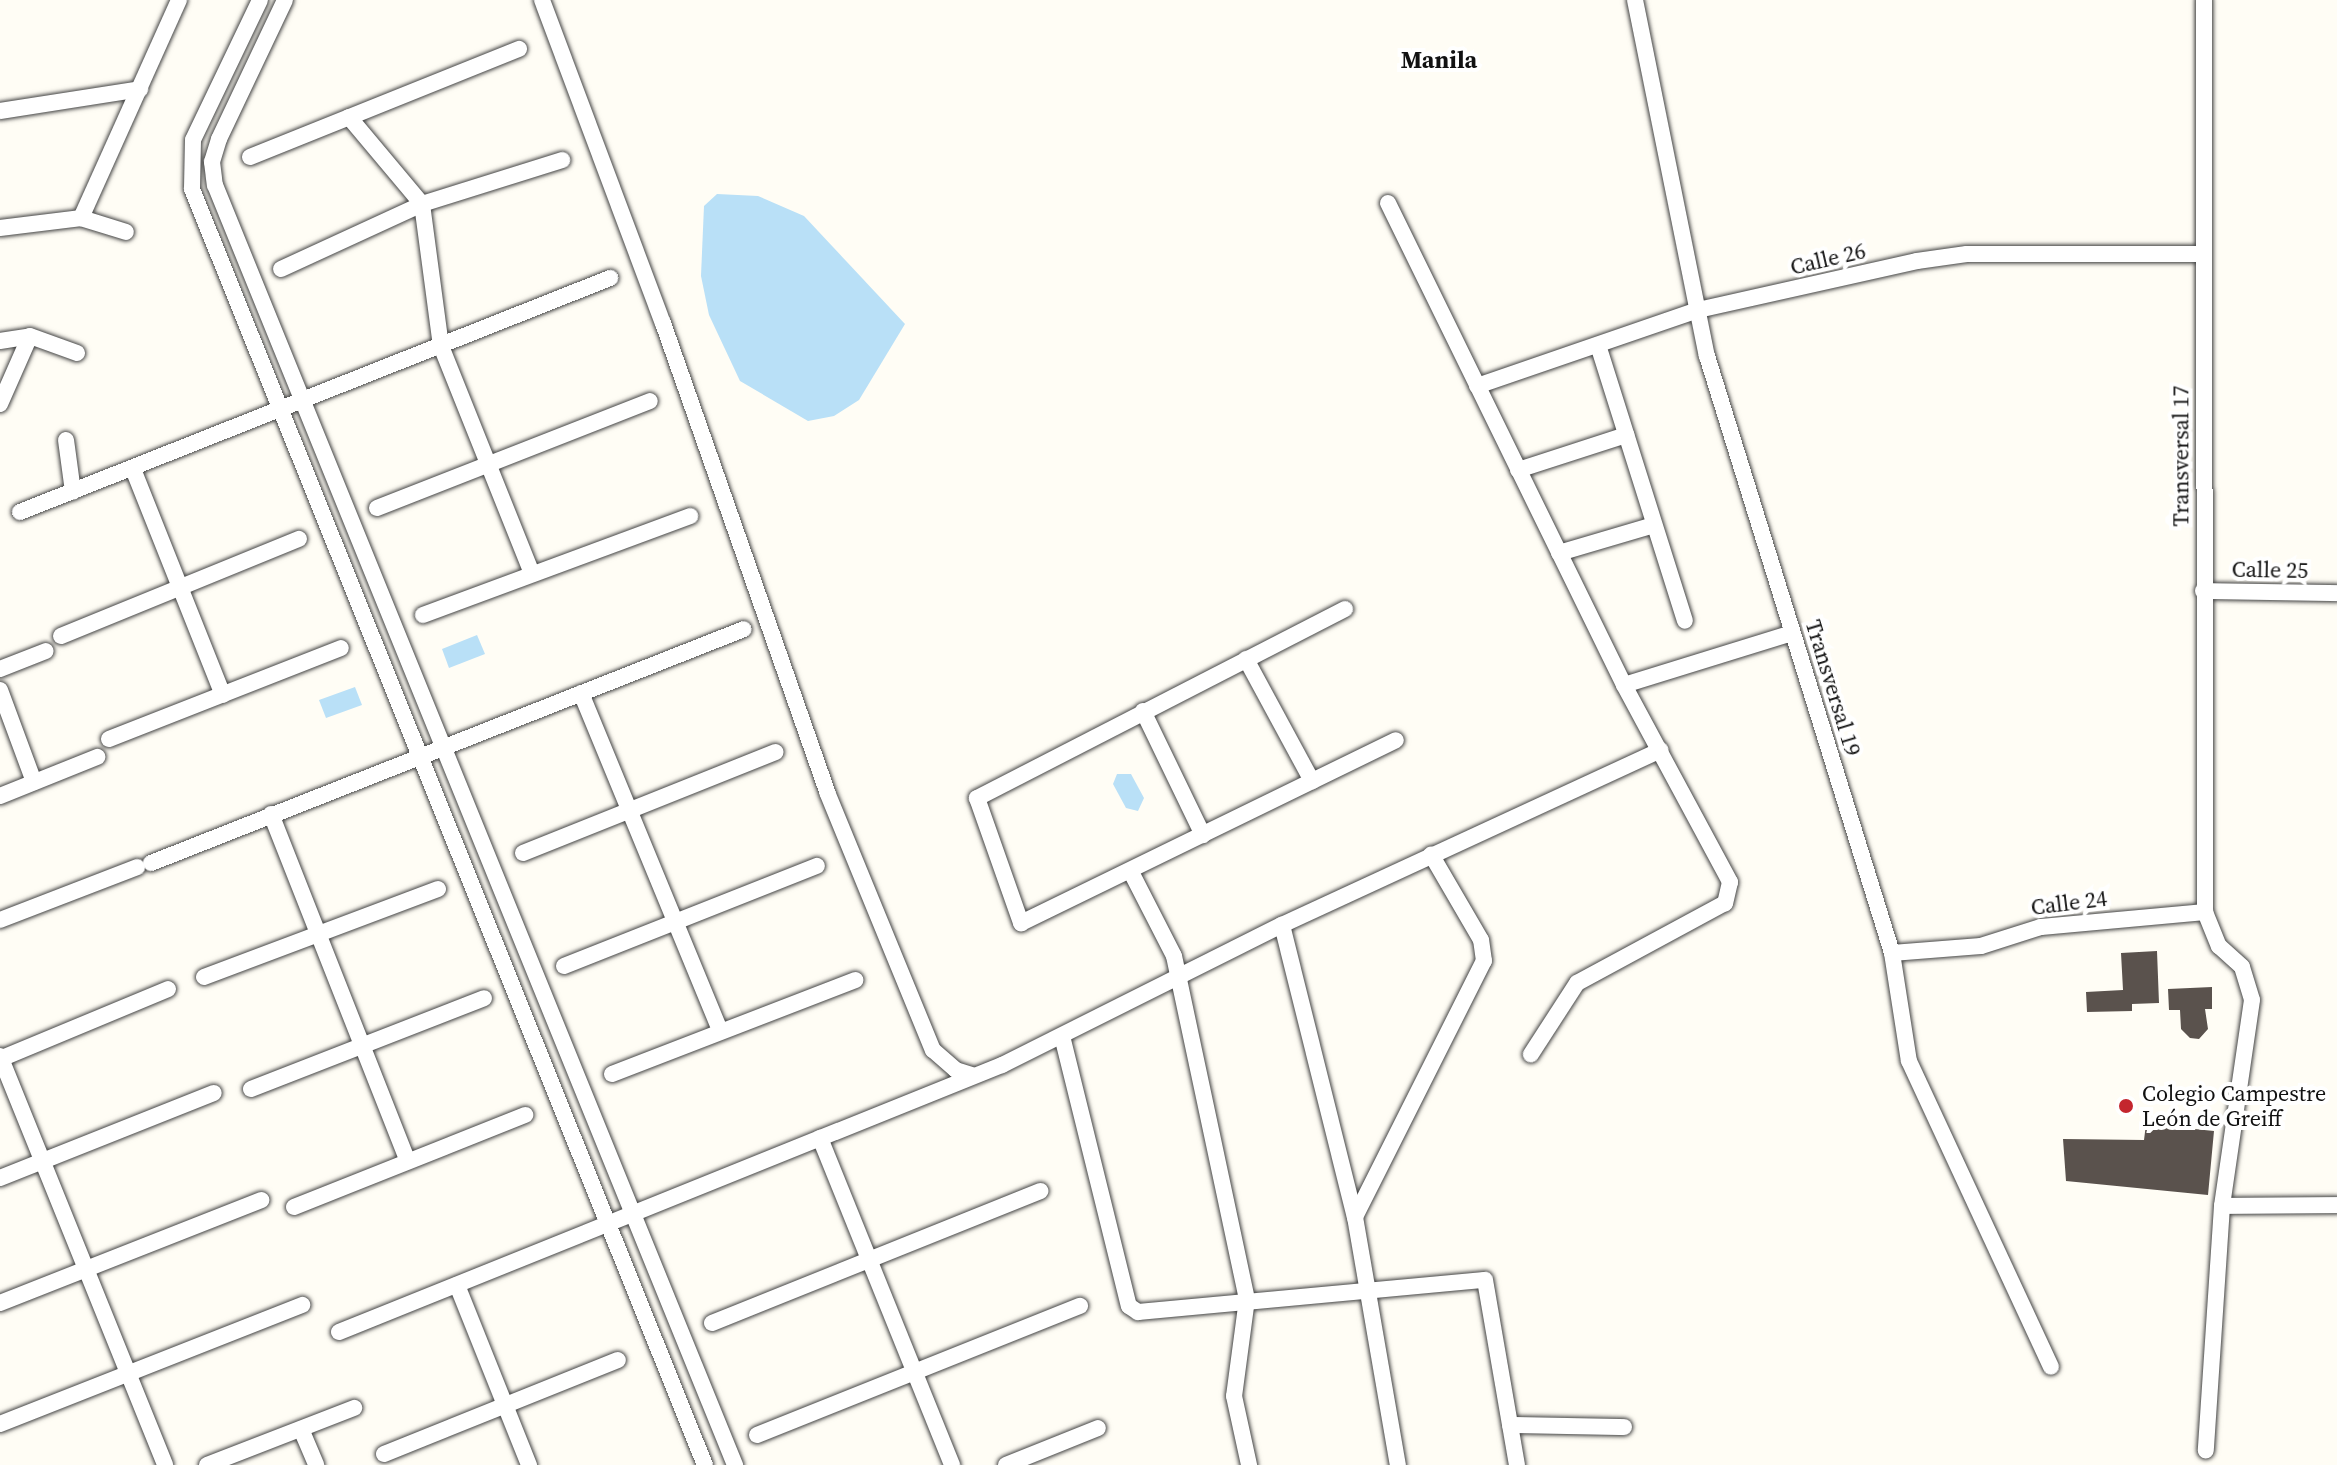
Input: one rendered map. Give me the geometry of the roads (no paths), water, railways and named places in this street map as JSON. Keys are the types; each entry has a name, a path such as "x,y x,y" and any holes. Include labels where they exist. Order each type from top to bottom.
{"street":[{"path":"81,218 179,0"},
{"path":"260,0 193,140 190,163 192,189 705,1465"},
{"path":"285,0 212,162 215,185 735,1465"},
{"path":"542,0 663,323 827,792 933,1050 956,1070 971,1075"},
{"name":"Transversal 19","path":"1635,0 1723,417 1892,953 1909,1061 2051,1367"},
{"name":"Transversal 17","path":"2204,0 2205,912"},
{"path":"250,157 519,49"},
{"path":"0,111 140,89"},
{"path":"349,117 422,204 441,346 532,574"},
{"path":"281,269 422,204 562,160"},
{"path":"1388,203 1624,685 1730,882 1730,893 1725,903 1577,983 1531,1054"},
{"path":"0,228 81,218 126,232"},
{"name":"Calle 26","path":"1477,386 1698,310 1967,254 2202,254"},
{"path":"20,512 610,278"},
{"path":"233,292 255,283"},
{"path":"0,341 30,336 77,353"},
{"path":"0,404 30,336"},
{"path":"1598,345 1685,621"},
{"path":"377,508 650,401"},
{"path":"1518,470 1626,435"},
{"path":"66,440 73,492"},
{"path":"133,469 223,695"},
{"path":"423,615 690,516"},
{"path":"329,533 352,523"},
{"path":"1559,553 1654,525"},
{"path":"61,636 299,539"},
{"name":"Calle 25","path":"2203,591 2337,593"},
{"path":"1345,609 977,798 1021,923 1131,872 1396,740"},
{"path":"0,920 744,629"},
{"path":"1624,685 1792,633"},
{"path":"109,739 341,648"},
{"path":"0,669 46,651"},
{"path":"1246,659 1312,781"},
{"path":"0,690 34,782"},
{"path":"581,693 720,1031"},
{"path":"1143,711 1203,835"},
{"path":"339,1332 632,1215 1062,1036 1282,925 1661,750"},
{"path":"523,853 776,752"},
{"path":"0,796 97,757"},
{"path":"271,814 407,1160"},
{"path":"1355,1217 1484,961 1481,940 1431,854"},
{"path":"564,966 817,866"},
{"path":"1131,872 1174,956 1176,980 1247,1299 1234,1396 1249,1465"},
{"path":"204,977 438,889"},
{"path":"2205,912 2219,946 2242,967 2252,1000 2222,1206 2206,1450"},
{"name":"Calle 24","path":"1892,953 1981,946 2041,927 2205,912"},
{"path":"1282,925 1355,1217 1398,1465"},
{"path":"612,1074 856,980"},
{"path":"165,1465 0,1058 168,989"},
{"path":"251,1089 484,998"},
{"path":"1062,1036 1129,1306 1138,1312 1247,1299 1367,1293 1485,1280 1517,1465"},
{"path":"0,1178 214,1093"},
{"path":"294,1207 525,1115"},
{"path":"820,1138 952,1465"},
{"path":"712,1323 1041,1191"},
{"path":"0,1303 261,1200"},
{"path":"2222,1206 2337,1205"},
{"path":"457,1285 529,1465"},
{"path":"0,1424 302,1305"},
{"path":"757,1435 1080,1306"},
{"path":"384,1454 618,1360"},
{"path":"207,1465 354,1408"},
{"path":"1510,1425 1624,1427"},
{"path":"1006,1465 1098,1428"},
{"path":"301,1429 316,1465"}],"water":[{"path":"717,194 758,196 804,216 905,324 859,400 834,416 808,421 740,381 709,315 701,276 704,206"},
{"path":"477,635 485,654 449,668 442,649"},
{"path":"355,687 362,705 326,718 319,700"},
{"path":"1117,774 1131,774 1144,798 1138,811 1126,808 1113,784"}],"place":[{"name":"Colegio Campestre León de Greiff","path":"2126,1106"}],"district":[{"name":"Manila","path":"1439,60"}]}
